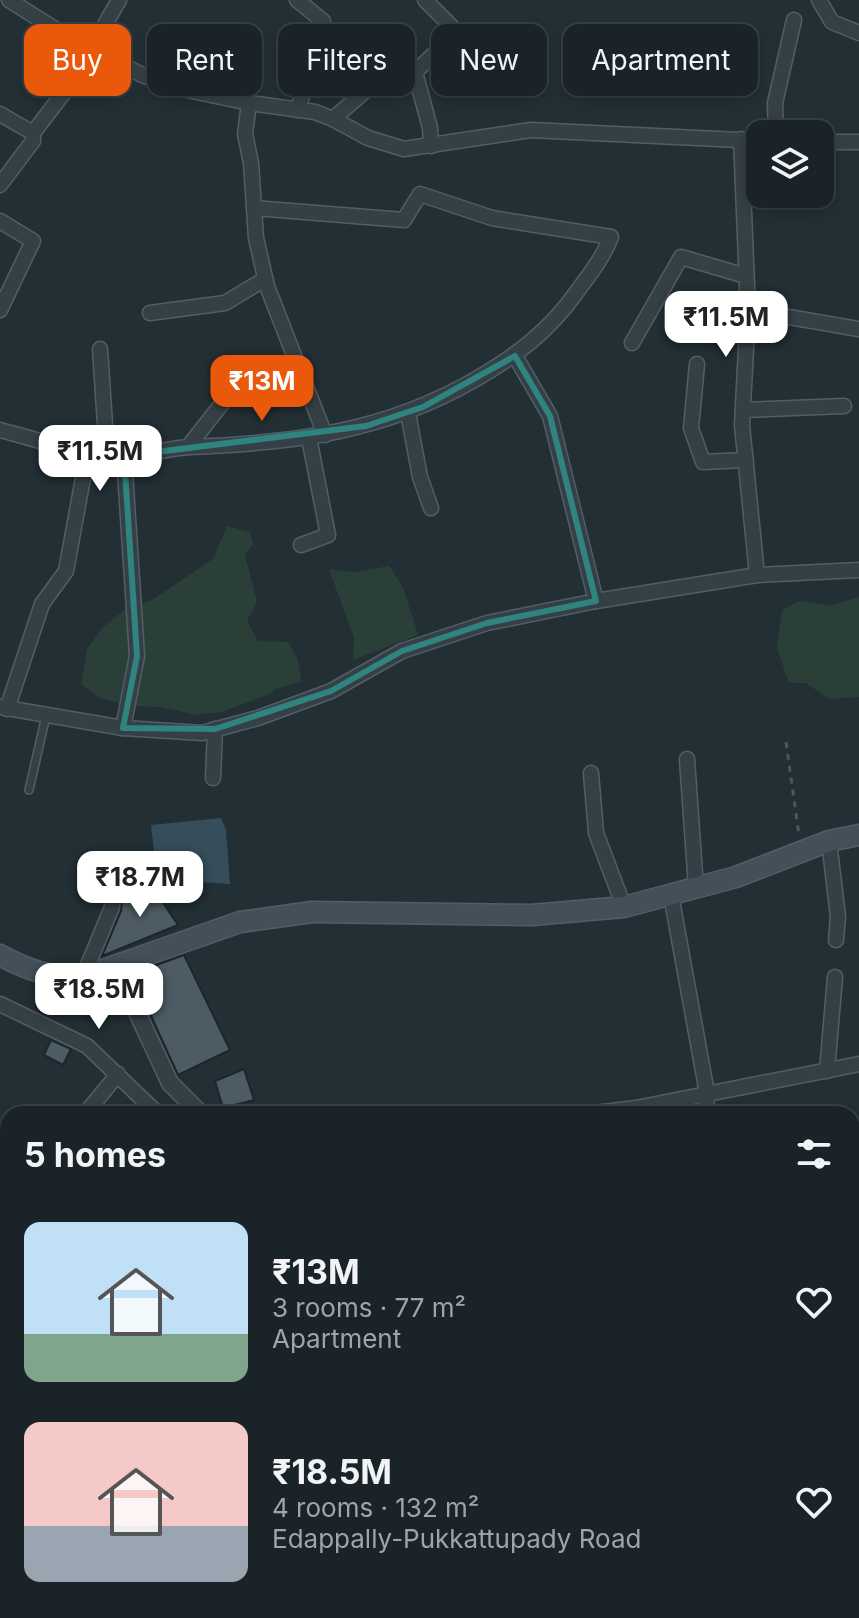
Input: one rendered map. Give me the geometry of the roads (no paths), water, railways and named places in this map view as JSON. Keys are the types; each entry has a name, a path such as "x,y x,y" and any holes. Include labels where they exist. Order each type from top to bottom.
{"main road":[{"path":"0,955 57,978 83,977 240,922 312,912 532,915 624,907 736,877 829,841 859,835"}],"street":[{"path":"9,0 49,24"},
{"path":"106,24 119,0"},
{"path":"297,0 323,21 314,43 298,110"},
{"path":"425,0 455,30 447,42 415,72 430,128 431,146"},
{"path":"819,0 832,22 859,33"},
{"path":"776,120 775,103 794,20"},
{"path":"131,70 178,88 333,119 368,138 404,149 531,130 746,140"},
{"path":"0,185 33,141 33,133 62,96"},
{"path":"333,119 359,96"},
{"path":"249,103 245,134 251,163 256,238 265,279 325,435"},
{"path":"0,114 33,133"},
{"path":"741,139 748,310 743,410 757,575"},
{"path":"834,142 859,142"},
{"path":"0,430 107,455 124,456 188,447 309,438 408,413 467,385 515,356 560,316 606,251 611,237 492,218 420,194 404,220 254,208"},
{"path":"0,221 33,241 0,310"},
{"path":"632,343 681,257 746,276"},
{"path":"150,313 225,303 265,279"},
{"path":"748,310 859,329"},
{"path":"100,349 107,455"},
{"path":"515,356 550,416 596,601"},
{"path":"697,364 691,428 703,462 746,460"},
{"path":"188,447 249,369"},
{"path":"743,410 844,406"},
{"path":"408,413 420,477 431,508"},
{"path":"301,545 328,535 309,438"},
{"path":"88,451 66,571 42,604 4,708 123,728 202,733 258,718 331,691 402,651 487,623 596,601 757,575 859,570"},
{"path":"123,728 137,656 124,456"},
{"path":"213,778 215,729"},
{"path":"687,759 696,888"},
{"path":"591,773 596,833 624,907"},
{"path":"829,841 838,917 836,940"},
{"path":"83,977 112,907 113,887"},
{"path":"671,895 707,1093 706,1106"},
{"path":"116,967 170,1083 193,1106"},
{"path":"827,1071 835,977"},
{"path":"0,1004 87,1046 150,1106"},
{"path":"645,1106 859,1064"},
{"path":"92,1106 118,1074"}],"lane":[{"path":"29,790 46,716"}],"water":[{"path":"221,818 226,830 230,884 199,882 158,886 151,825"}]}
